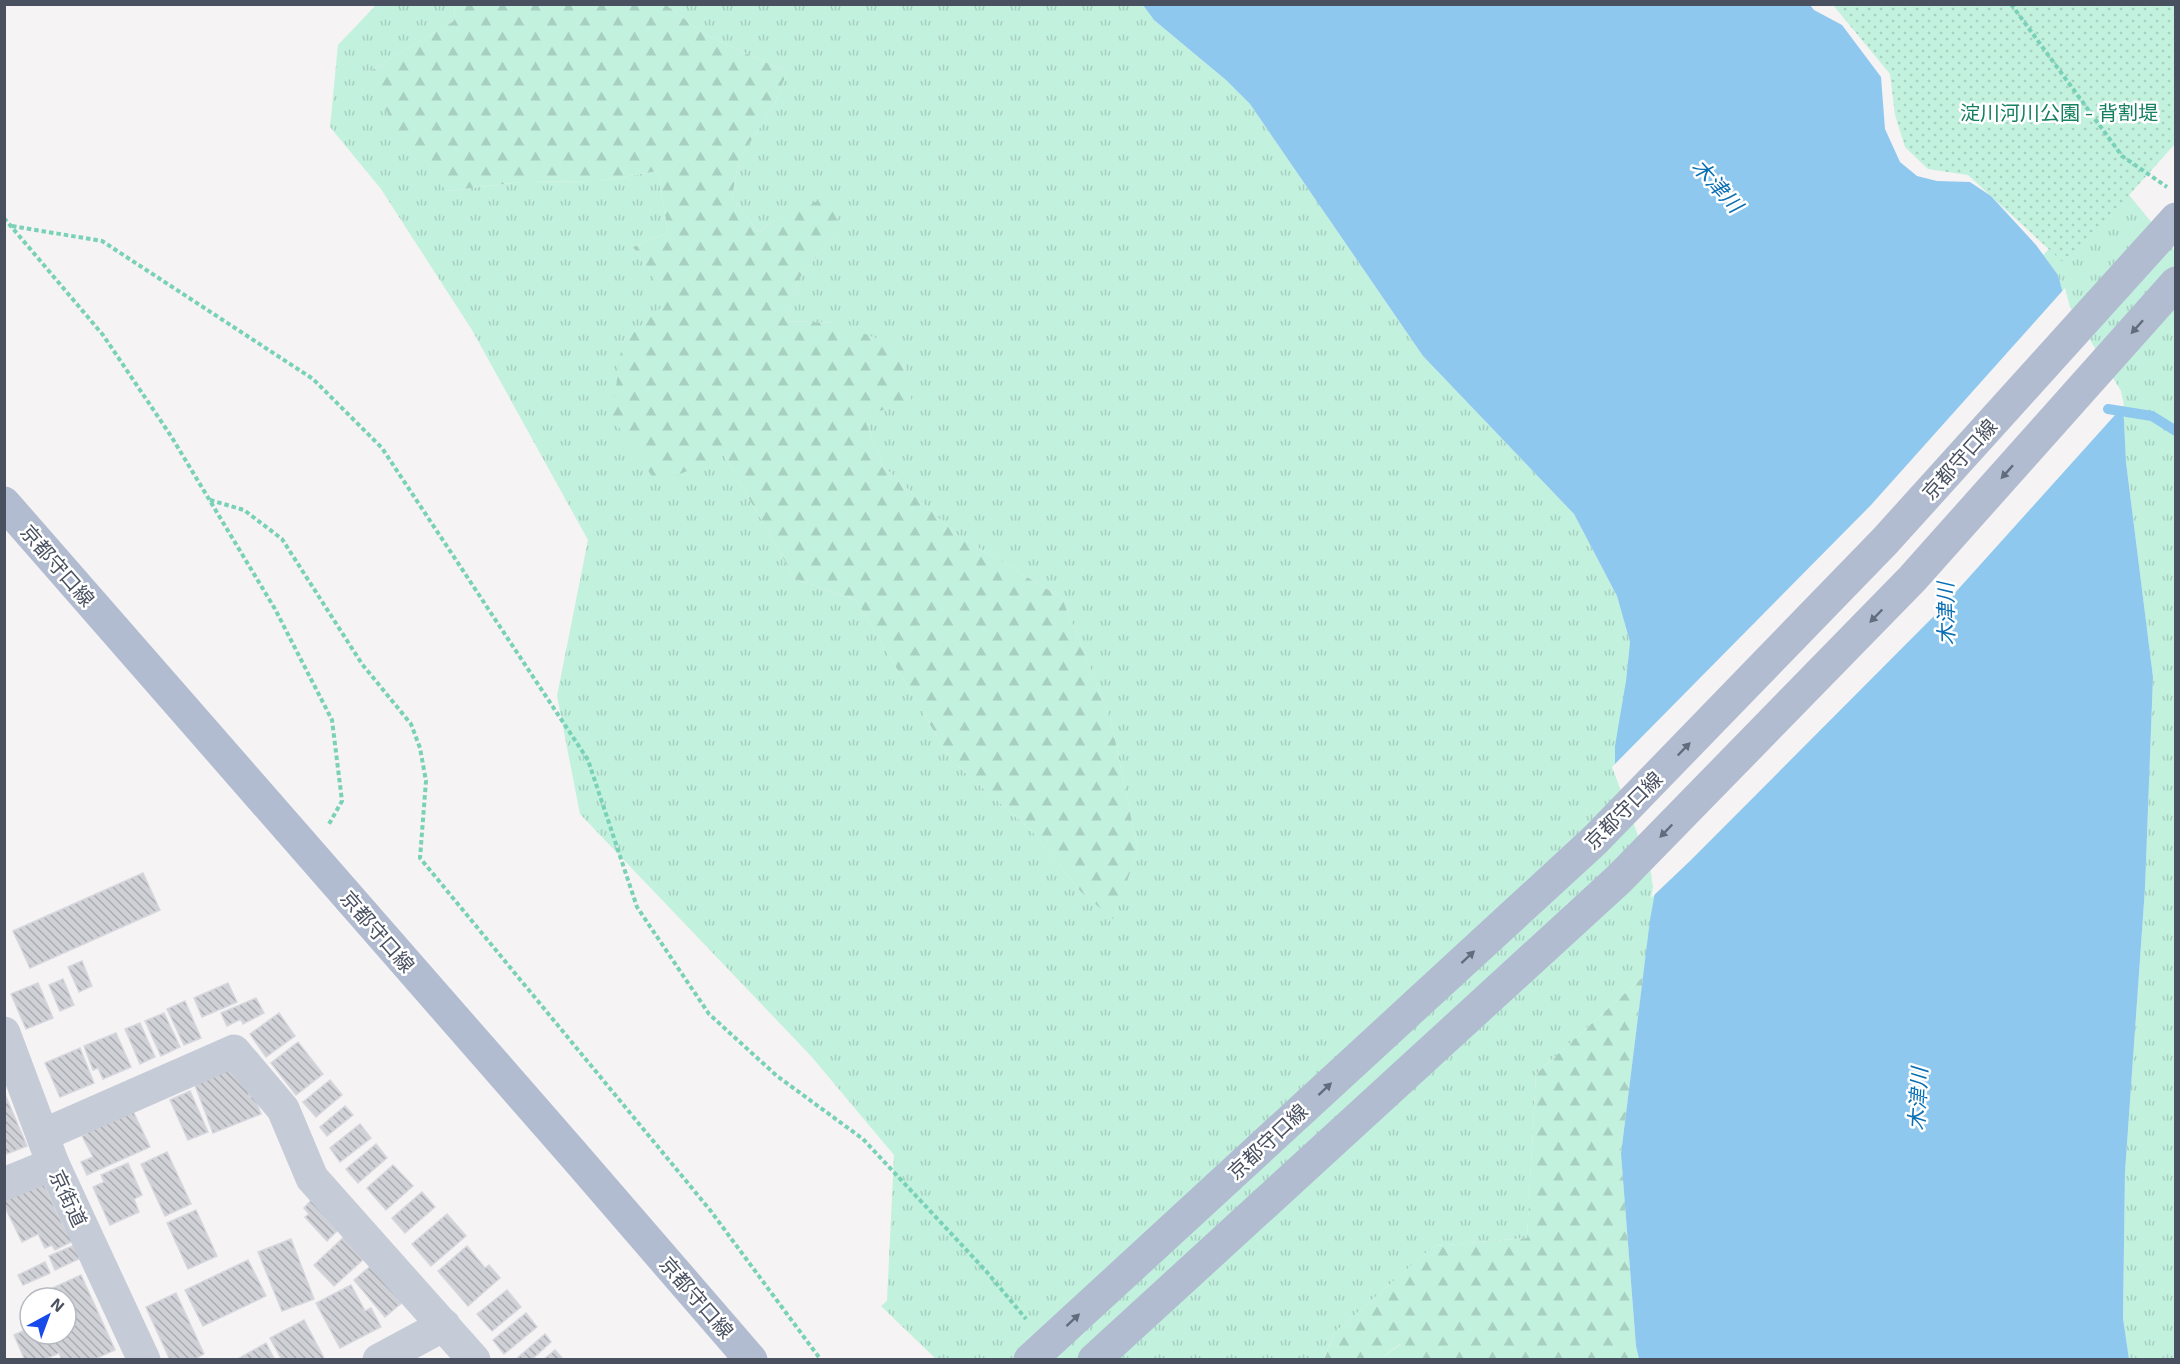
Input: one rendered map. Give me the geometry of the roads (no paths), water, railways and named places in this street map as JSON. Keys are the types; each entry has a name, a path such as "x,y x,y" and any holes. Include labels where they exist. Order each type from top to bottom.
{"main road":[{"name":"京都守口線","path":"1030,1359 1595,840 1885,542 2175,219"},
{"path":"1094,1359 1619,879 1912,579 2175,283"},
{"name":"京都守口線","path":"4,503 751,1359"}],"street":[{"name":"京街道","path":"4,1033 48,1150 144,1359"},
{"path":"4,1184 48,1150 234,1051 283,1109 312,1178 474,1359"},
{"path":"379,1359 444,1325"}],"water":[{"name":"木津川","path":"1143,5 1810,5 1814,10 1842,25 1881,77 1885,129 1900,162 1917,176 1937,181 1970,182 1991,196 2036,245 2058,275 2067,308 2119,392 2153,677 2145,888 2125,1172 2123,1318 2129,1359 1639,1359 1636,1346 1621,1154 1656,887 1653,866 1615,767 1615,746 1630,642 1617,596 1574,514 1423,356 1250,104 1226,80 1154,20"}],"waterway":[{"path":"2108,409 2152,416 2176,431"}],"park label":[{"name":"淀川河川公園 - 背割堤","path":"2059,112"}]}
